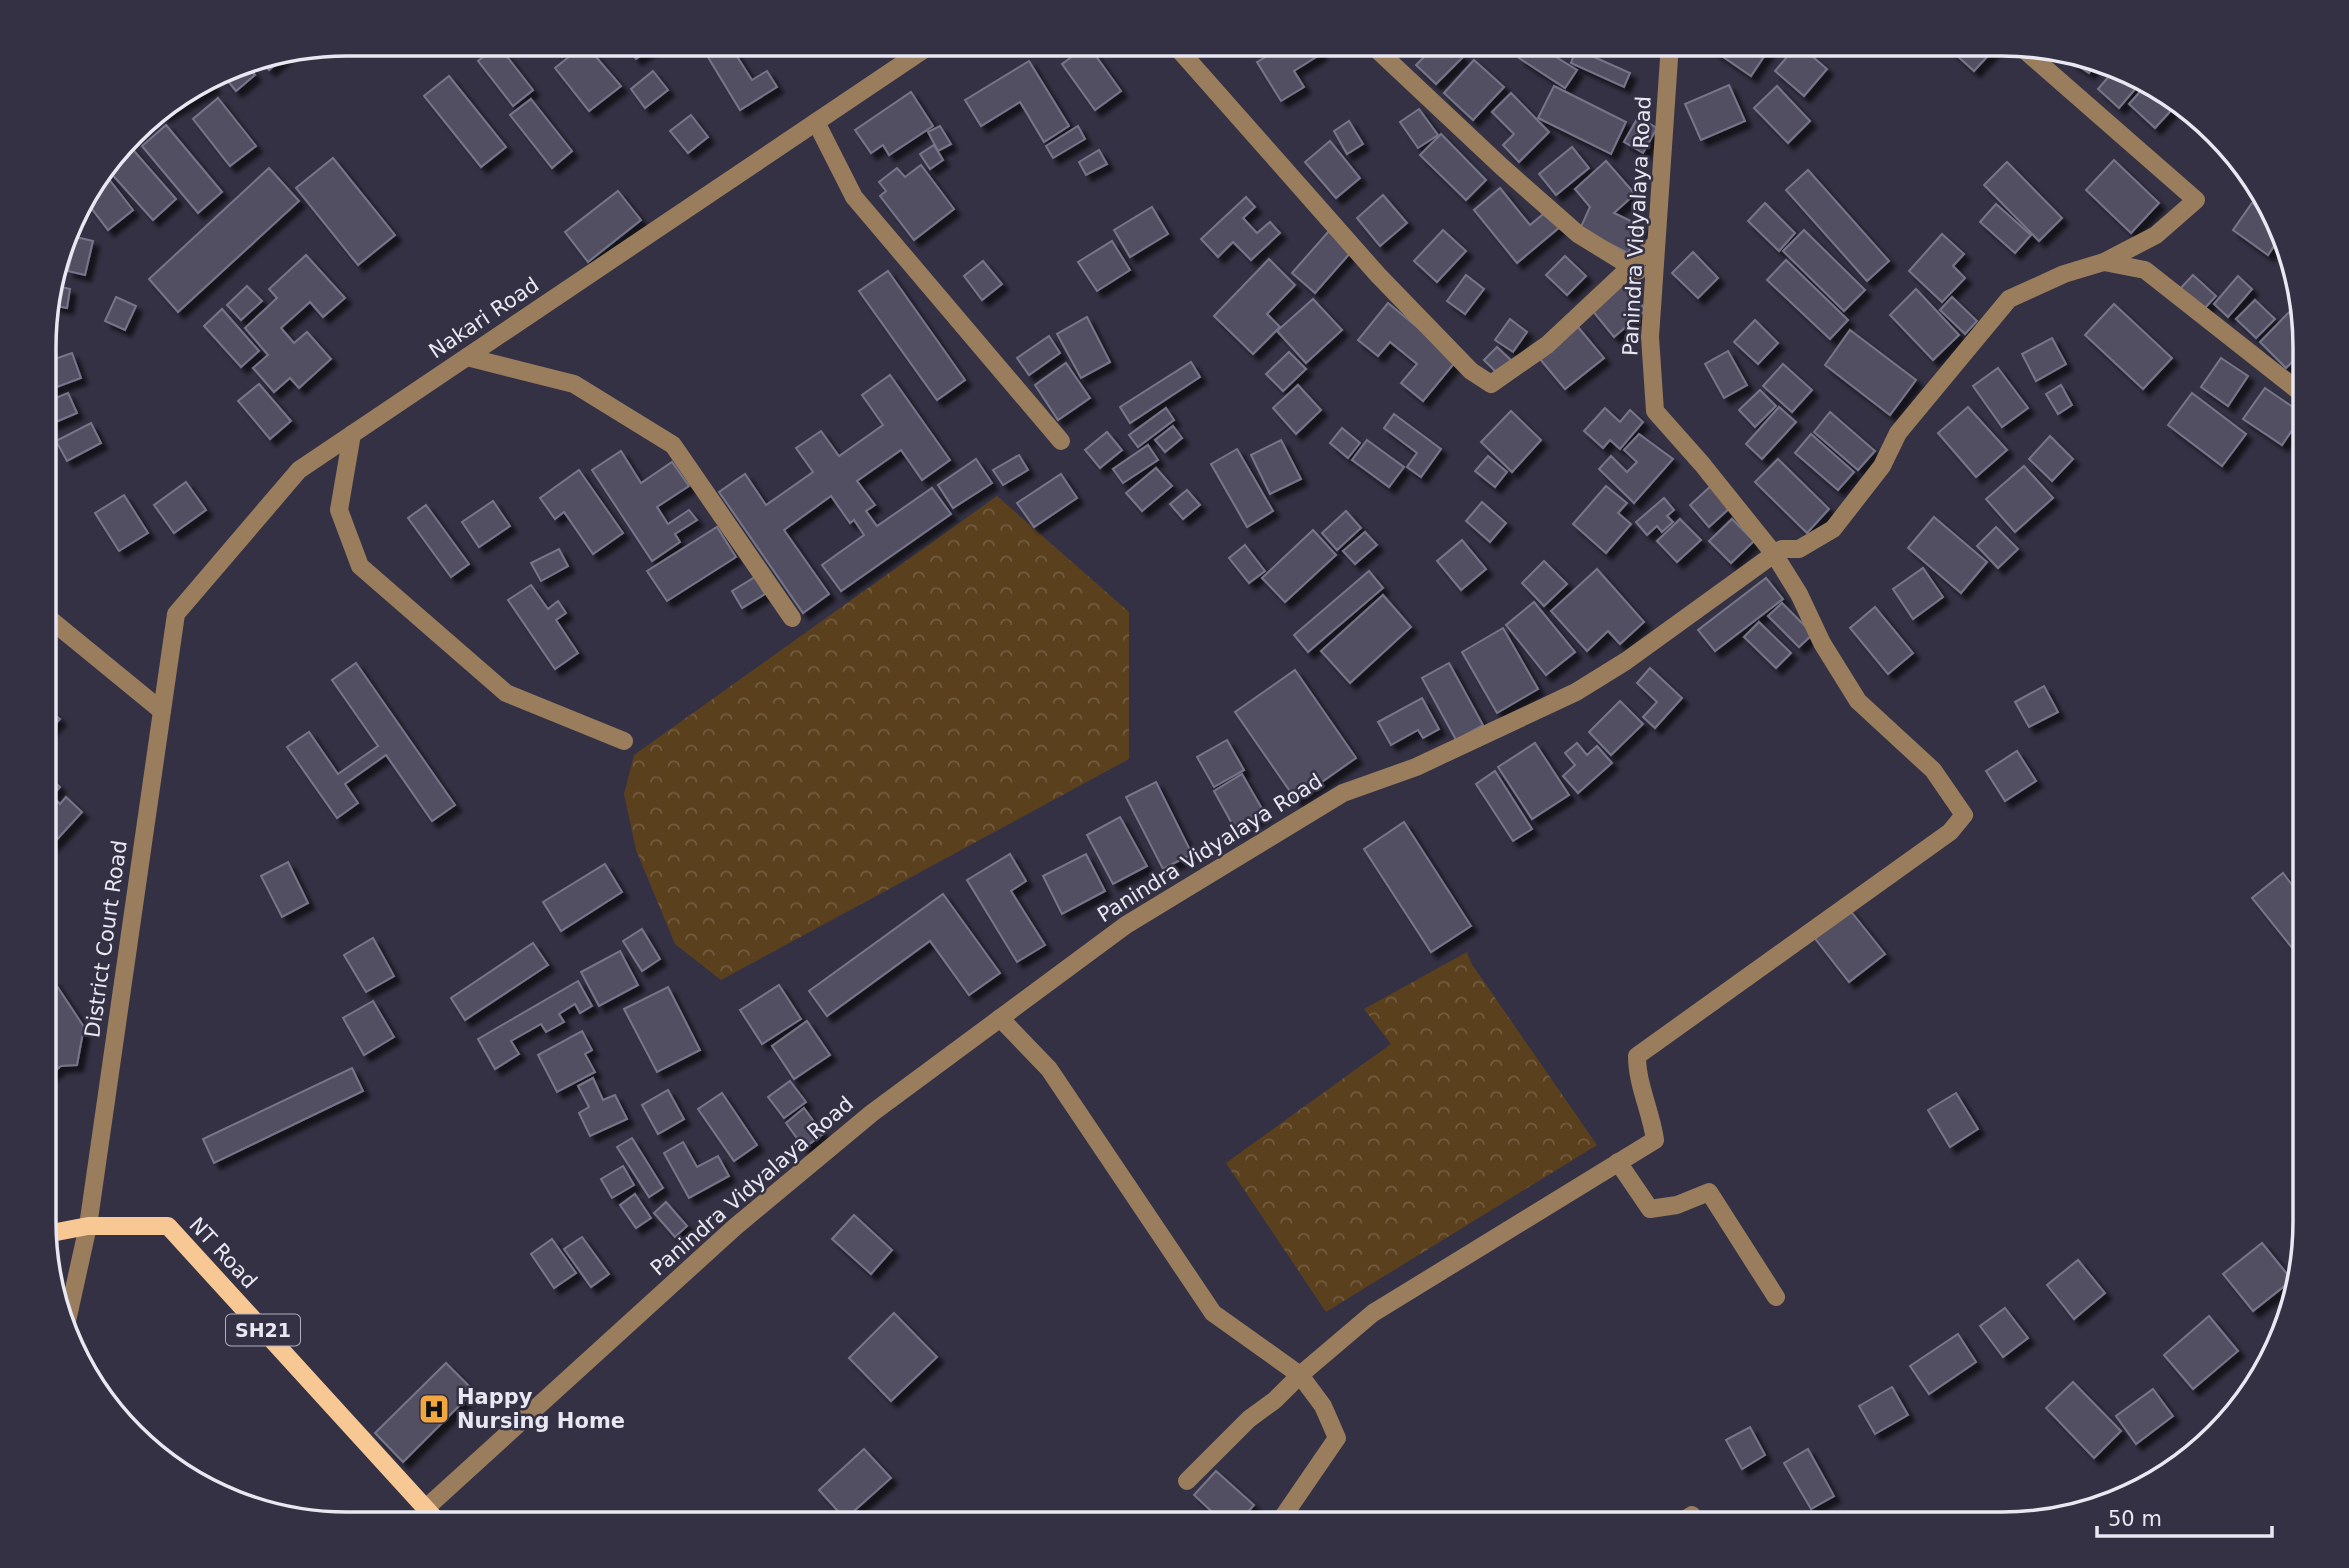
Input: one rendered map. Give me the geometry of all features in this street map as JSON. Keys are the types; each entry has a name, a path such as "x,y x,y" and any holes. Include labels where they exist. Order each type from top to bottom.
{"main road":[{"name":"NT Road","path":"57,1232 88,1226 168,1226 429,1512"}],"street":[{"name":"Nakari Road","path":"162,711 176,614 299,470 914,56"},
{"path":"1185,56 1378,275 1471,371 1491,384 1547,345 1656,243"},
{"path":"1384,56 1578,234 1630,268 1654,278"},
{"name":"Panindra Vidyalaya Road","path":"426,1508 735,1227 872,1113 1126,925 1273,833 1343,793 1416,767 1576,692 1626,661 1774,554 1702,464 1655,411 1650,337 1669,56"},
{"path":"1187,1481 1249,1419 1275,1400 1373,1313 1655,1140 1637,1076 1637,1056 1950,832 1964,815 1933,770 1858,701 1822,643 1799,594 1774,554 1782,549 1799,549 1833,528 1882,466 1898,433 2009,299 2064,274 2104,262 2156,234 2196,200 2033,58"},
{"path":"816,122 854,197 1061,441"},
{"path":"2104,262 2145,270 2293,387"},
{"path":"467,357 574,384 673,445 792,618"},
{"path":"352,434 339,510 360,566 506,693 624,741"},
{"path":"56,624 162,711"},
{"name":"District Court Road","path":"70,1309 88,1226 162,711"},
{"path":"1000,1018 1049,1069 1213,1313 1300,1375 1323,1406 1337,1438 1286,1512"},
{"path":"1618,1162 1650,1209 1678,1205 1709,1192 1776,1297"}],"green space":[{"path":"997,496 1129,612 1129,759 721,980 675,944 636,850 624,794 634,755"},
{"path":"1467,952 1471,963 1597,1145 1326,1312 1226,1163 1391,1044 1364,1009"}],"building":[{"path":"484,56 507,56 533,90 513,106 478,61"},
{"path":"570,56 595,56 621,86 589,111 555,68"},
{"path":"707,56 737,56 752,80 767,71 777,87 740,110"},
{"path":"1073,56 1096,56 1121,91 1095,110 1062,64"},
{"path":"1267,56 1318,56 1294,71 1304,87 1281,101 1257,62"},
{"path":"1425,56 1463,57 1436,84 1416,65"},
{"path":"1554,56 1577,70 1565,88 1519,58"},
{"path":"1574,56 1592,56 1630,73 1624,87 1571,63"},
{"path":"1722,56 1764,56 1751,76"},
{"path":"1788,56 1812,56 1827,69 1804,96 1775,71"},
{"path":"1957,56 1988,56 1974,71"},
{"path":"1474,60 1504,87 1473,120 1444,93"},
{"path":"1029,61 1069,126 1044,142 1020,102 981,126 965,100"},
{"path":"653,71 668,90 645,108 631,89"},
{"path":"252,72 255,75 236,91 228,82"},
{"path":"449,76 506,147 481,167 424,96"},
{"path":"2109,76 2136,89 2119,108 2098,89"},
{"path":"1729,85 1745,121 1701,140 1685,104"},
{"path":"1554,86 1626,122 1611,154 1538,118"},
{"path":"1777,86 1810,121 1788,143 1754,108"},
{"path":"2140,91 2171,110 2155,128 2129,104"},
{"path":"911,92 933,126 889,155 883,145 871,153 855,130"},
{"path":"1511,93 1549,132 1519,162 1503,145 1514,134 1492,112"},
{"path":"218,98 256,146 230,166 193,119"},
{"path":"531,99 572,151 552,168 510,115"},
{"path":"1419,109 1438,135 1418,148 1400,122"},
{"path":"691,115 708,137 688,153 670,131"},
{"path":"1638,117 1657,128 1643,153 1624,142"},
{"path":"1349,121 1363,144 1347,154 1334,131"},
{"path":"166,125 222,192 198,213 142,146"},
{"path":"940,126 951,144 938,151 928,132"},
{"path":"1078,126 1085,139 1053,158 1046,146"},
{"path":"1441,134 1486,180 1466,200 1420,155"},
{"path":"1330,141 1360,178 1336,198 1305,162"},
{"path":"934,145 943,160 930,169 920,154"},
{"path":"1572,147 1589,168 1556,195 1539,174"},
{"path":"133,150 176,199 153,220 112,175"},
{"path":"1099,150 1107,164 1086,175 1079,162"},
{"path":"333,158 395,235 358,265 296,188"},
{"path":"2114,160 2159,203 2131,233 2086,190"},
{"path":"1606,161 1635,194 1614,213 1641,226 1628,253 1580,229 1590,207 1575,189"},
{"path":"2007,162 2062,218 2039,241 1984,185"},
{"path":"921,165 954,209 914,240 880,196 886,191 879,182 897,168 905,177"},
{"path":"269,168 299,201 178,312 149,279"},
{"path":"1808,170 1889,261 1867,281 1786,190"},
{"path":"109,179 133,210 108,230 91,208"},
{"path":"1500,188 1530,225 1548,210 1561,226 1517,263 1474,210"},
{"path":"618,191 641,220 588,262 565,232"},
{"path":"1383,195 1407,223 1380,246 1357,218"},
{"path":"1246,197 1255,207 1243,218 1257,233 1270,222 1280,233 1251,260 1233,242 1218,257 1201,239"},
{"path":"1765,203 1795,233 1779,251 1748,221"},
{"path":"2252,203 2263,218 2275,245 2268,255 2233,230"},
{"path":"1996,204 2031,235 2015,253 1980,222"},
{"path":"1152,207 1168,234 1130,257 1114,230"},
{"path":"1443,230 1466,251 1437,282 1414,261"},
{"path":"1804,230 1865,290 1844,311 1783,251"},
{"path":"1329,231 1351,252 1315,293 1292,273"},
{"path":"1942,234 1964,254 1953,266 1965,278 1942,302 1909,271"},
{"path":"77,237 93,241 85,275 68,271"},
{"path":"1112,241 1130,270 1097,291 1078,262"},
{"path":"1693,252 1718,278 1698,298 1672,273"},
{"path":"306,255 345,298 323,317 310,302 281,328 294,343 307,332 331,359 299,388 290,378 274,392 253,368 268,355 245,328 277,298 269,289"},
{"path":"1565,256 1586,276 1567,295 1546,275"},
{"path":"1269,259 1295,285 1267,314 1280,327 1253,354 1214,316"},
{"path":"1786,260 1848,320 1830,339 1767,280"},
{"path":"983,261 1002,284 982,300 964,276"},
{"path":"888,271 965,380 937,400 859,291"},
{"path":"1466,275 1484,289 1465,314 1447,301"},
{"path":"2193,275 2216,296 2202,311 2179,290"},
{"path":"2238,276 2252,289 2228,317 2214,304"},
{"path":"1623,283 1646,310 1614,337 1591,309"},
{"path":"247,286 262,301 241,320 227,305"},
{"path":"63,287 70,289 67,308 59,306"},
{"path":"1916,289 1959,335 1933,360 1890,315"},
{"path":"116,297 136,306 125,330 105,321"},
{"path":"1952,297 1977,321 1965,334 1940,310"},
{"path":"1313,299 1342,330 1306,363 1277,331"},
{"path":"2255,300 2275,319 2256,338 2236,319"},
{"path":"1388,303 1457,360 1423,401 1401,383 1417,364 1390,342 1378,356 1358,340"},
{"path":"2114,304 2172,358 2143,389 2085,335"},
{"path":"222,309 259,351 241,367 204,326"},
{"path":"2291,310 2293,361 2286,368 2260,342"},
{"path":"1087,317 1110,362 1081,378 1057,334"},
{"path":"1510,319 1527,332 1513,352 1495,340"},
{"path":"1755,320 1778,343 1758,364 1734,342"},
{"path":"1578,327 1604,358 1565,389 1540,359"},
{"path":"1850,330 1916,380 1890,415 1825,365"},
{"path":"1049,336 1060,353 1029,375 1017,358"},
{"path":"2052,338 2066,364 2036,381 2022,354"},
{"path":"1497,347 1513,362 1499,375 1484,360"},
{"path":"1728,351 1747,385 1724,398 1705,364"},
{"path":"1289,352 1306,369 1283,391 1266,374"},
{"path":"72,353 81,378 56,387 56,359"},
{"path":"2221,358 2248,376 2228,406 2201,387"},
{"path":"1191,362 1200,377 1130,423 1120,407"},
{"path":"1066,363 1090,398 1058,420 1035,385"},
{"path":"1783,364 1812,390 1792,412 1763,386"},
{"path":"1998,368 2028,408 2002,427 1973,386"},
{"path":"890,375 950,460 922,480 901,450 857,481 875,505 866,511 877,526 932,488 951,514 841,591 822,565 864,535 854,520 850,523 831,496 784,530 829,594 803,613 719,492 745,474 766,505 813,472 796,448 821,431 839,456 883,425 862,395"},
{"path":"259,384 291,421 270,439 238,401"},
{"path":"1298,385 1321,410 1296,434 1273,408"},
{"path":"2061,385 2072,405 2058,414 2046,394"},
{"path":"2265,388 2293,407 2293,429 2282,445 2243,419"},
{"path":"1760,390 1776,406 1755,427 1739,410"},
{"path":"68,393 77,413 56,422 56,398"},
{"path":"2192,393 2246,434 2222,466 2168,425"},
{"path":"1779,407 1796,422 1762,459 1746,444"},
{"path":"1968,407 2007,450 1976,477 1938,433"},
{"path":"1166,408 1174,420 1138,447 1129,435"},
{"path":"1605,408 1620,422 1630,410 1643,422 1620,449 1610,440 1603,448 1584,431"},
{"path":"1511,411 1541,440 1512,472 1481,442"},
{"path":"1830,412 1875,451 1858,470 1814,432"},
{"path":"1394,414 1441,449 1421,477 1407,467 1417,453 1384,428"},
{"path":"91,423 101,443 67,461 56,441"},
{"path":"1173,426 1182,438 1165,452 1155,440"},
{"path":"1342,428 1360,443 1348,458 1330,443"},
{"path":"1107,432 1122,450 1100,468 1085,450"},
{"path":"1639,434 1673,459 1634,503 1599,469 1611,456 1627,472 1637,462 1624,450"},
{"path":"1811,434 1854,472 1838,490 1795,453"},
{"path":"2050,436 2073,459 2052,481 2029,459"},
{"path":"1281,440 1301,479 1270,494 1251,455"},
{"path":"1367,440 1404,467 1389,487 1352,460"},
{"path":"1148,445 1158,460 1123,483 1113,469"},
{"path":"1237,449 1273,511 1247,527 1211,464"},
{"path":"621,451 641,483 672,462 689,486 657,507 668,524 689,510 697,520 675,534 680,542 652,561 592,470"},
{"path":"1019,455 1028,470 1003,485 993,470"},
{"path":"1488,456 1507,472 1495,487 1475,471"},
{"path":"976,459 992,483 953,508 938,485"},
{"path":"1778,459 1829,509 1807,533 1755,482"},
{"path":"2024,466 2053,498 2015,532 1986,499"},
{"path":"1156,468 1172,486 1142,511 1126,493"},
{"path":"579,470 623,533 593,554 564,512 555,519 540,498"},
{"path":"1061,474 1077,498 1034,527 1017,503"},
{"path":"186,482 206,510 174,533 154,505"},
{"path":"1712,485 1731,507 1709,527 1690,505"},
{"path":"1606,486 1627,503 1618,513 1631,524 1606,553 1573,524"},
{"path":"1187,490 1200,505 1183,519 1170,504"},
{"path":"124,495 148,533 119,551 95,513"},
{"path":"1664,498 1674,510 1667,516 1673,522 1662,532 1657,526 1647,535 1636,522"},
{"path":"493,501 510,526 479,547 462,522"},
{"path":"1482,502 1506,523 1490,542 1466,521"},
{"path":"426,505 469,564 451,577 408,518"},
{"path":"1346,511 1361,528 1337,550 1322,533"},
{"path":"1934,517 1987,562 1961,593 1908,548"},
{"path":"1680,519 1701,540 1677,562 1657,541"},
{"path":"1732,519 1754,541 1731,563 1709,541"},
{"path":"717,527 736,557 667,601 647,571"},
{"path":"1996,527 2018,549 1998,568 1977,546"},
{"path":"1313,530 1336,555 1285,602 1262,578"},
{"path":"1365,532 1377,545 1355,564 1343,551"},
{"path":"1462,540 1486,569 1461,590 1437,561"},
{"path":"1245,545 1265,571 1249,583 1229,558"},
{"path":"559,549 568,566 541,581 531,563"},
{"path":"1544,561 1567,584 1544,606 1522,583"},
{"path":"1923,568 1943,597 1913,619 1893,589"},
{"path":"1597,569 1644,622 1620,644 1608,631 1587,651 1551,611"},
{"path":"1369,571 1383,588 1308,652 1294,635"},
{"path":"755,577 765,594 742,608 732,591"},
{"path":"1766,578 1783,599 1715,651 1698,630"},
{"path":"531,585 548,609 558,601 566,613 556,620 578,653 555,669 508,600"},
{"path":"1383,595 1411,627 1350,683 1321,651"},
{"path":"1534,602 1575,652 1546,675 1506,625"},
{"path":"1782,603 1813,634 1799,647 1768,616"},
{"path":"1875,607 1913,653 1888,674 1850,628"},
{"path":"1759,622 1791,653 1776,668 1744,637"},
{"path":"1503,628 1538,689 1497,713 1462,652"},
{"path":"356,663 455,805 432,821 386,755 345,784 358,803 337,818 287,747 309,732 338,774 378,746 332,680"},
{"path":"1449,663 1483,725 1456,740 1422,678"},
{"path":"1650,668 1682,698 1655,728 1643,717 1657,702 1637,683"},
{"path":"1295,670 1356,758 1296,800 1235,712"},
{"path":"2044,686 2058,712 2029,727 2015,702"},
{"path":"1422,698 1439,729 1423,738 1418,730 1391,745 1378,722"},
{"path":"1620,701 1643,724 1611,755 1589,732"},
{"path":"1227,740 1244,770 1214,787 1197,757"},
{"path":"1535,743 1569,795 1532,819 1498,767"},
{"path":"1577,743 1587,755 1597,746 1612,763 1578,793 1563,776 1575,765 1565,753"},
{"path":"2017,751 2036,781 2005,801 1986,771"},
{"path":"1495,771 1532,829 1513,841 1476,784"},
{"path":"1242,774 1265,814 1236,831 1214,791"},
{"path":"1156,782 1192,854 1163,869 1126,797"},
{"path":"66,797 82,812 56,841 56,800 60,804"},
{"path":"1120,817 1147,866 1113,884 1087,835"},
{"path":"1404,822 1471,926 1431,952 1364,849"},
{"path":"1010,854 1026,881 1011,891 1045,945 1017,962 967,880"},
{"path":"1086,854 1105,891 1062,914 1043,876"},
{"path":"288,862 308,903 282,917 261,876"},
{"path":"605,864 622,892 561,931 543,902"},
{"path":"2283,873 2293,886 2293,949 2252,898"},
{"path":"943,894 1000,973 969,995 930,941 827,1016 809,991"},
{"path":"1849,909 1885,954 1849,982 1813,936"},
{"path":"642,929 660,959 642,971 623,941"},
{"path":"373,938 394,976 366,992 344,955"},
{"path":"533,943 548,965 465,1020 451,998"},
{"path":"620,951 638,985 599,1006 581,972"},
{"path":"578,981 592,1006 580,1013 575,1004 559,1014 564,1022 546,1032 541,1024 511,1041 519,1054 495,1069 478,1039"},
{"path":"56,985 84,1027 77,1065 61,1066 56,1070"},
{"path":"779,985 801,1019 762,1044 740,1010"},
{"path":"668,987 700,1050 657,1072 624,1009"},
{"path":"373,1001 394,1037 364,1055 343,1018"},
{"path":"807,1021 830,1055 794,1079 772,1046"},
{"path":"582,1031 592,1050 585,1054 595,1072 557,1092 538,1055"},
{"path":"352,1068 363,1091 214,1163 203,1139"},
{"path":"593,1078 603,1100 615,1095 627,1119 590,1136 579,1113 589,1107 578,1086"},
{"path":"790,1081 806,1102 784,1118 768,1097"},
{"path":"668,1090 684,1119 658,1134 642,1105"},
{"path":"722,1093 757,1145 734,1161 698,1109"},
{"path":"1956,1093 1978,1129 1950,1147 1928,1110"},
{"path":"804,1108 823,1134 804,1148 786,1123"},
{"path":"632,1138 663,1188 649,1197 617,1147"},
{"path":"683,1142 697,1167 718,1156 729,1176 689,1198 664,1153"},
{"path":"623,1166 634,1185 612,1198 601,1179"},
{"path":"635,1194 651,1218 636,1228 620,1205"},
{"path":"666,1202 687,1226 675,1237 654,1213"},
{"path":"854,1215 892,1250 871,1274 832,1239"},
{"path":"582,1237 609,1274 591,1287 564,1249"},
{"path":"552,1239 576,1273 554,1288 531,1254"},
{"path":"2262,1243 2288,1275 2285,1285 2253,1311 2223,1274"},
{"path":"2078,1260 2105,1293 2074,1319 2047,1285"},
{"path":"2005,1308 2028,1338 2003,1357 1980,1326"},
{"path":"894,1313 937,1357 891,1401 849,1358"},
{"path":"2209,1316 2238,1351 2193,1389 2164,1355"},
{"path":"1958,1334 1976,1362 1929,1394 1910,1366"},
{"path":"446,1363 474,1391 403,1462 375,1433"},
{"path":"2073,1382 2121,1431 2094,1458 2046,1408"},
{"path":"1892,1387 1908,1415 1875,1434 1859,1406"},
{"path":"2153,1389 2173,1416 2136,1444 2116,1416"},
{"path":"1750,1427 1765,1455 1742,1469 1726,1440"},
{"path":"864,1449 891,1478 853,1512 839,1512 819,1490"},
{"path":"1808,1449 1834,1496 1811,1509 1784,1463"},
{"path":"1216,1471 1254,1505 1248,1512 1212,1512 1194,1495"}],"place":[{"name":"Happy Nursing Home","path":"434,1409"}]}
